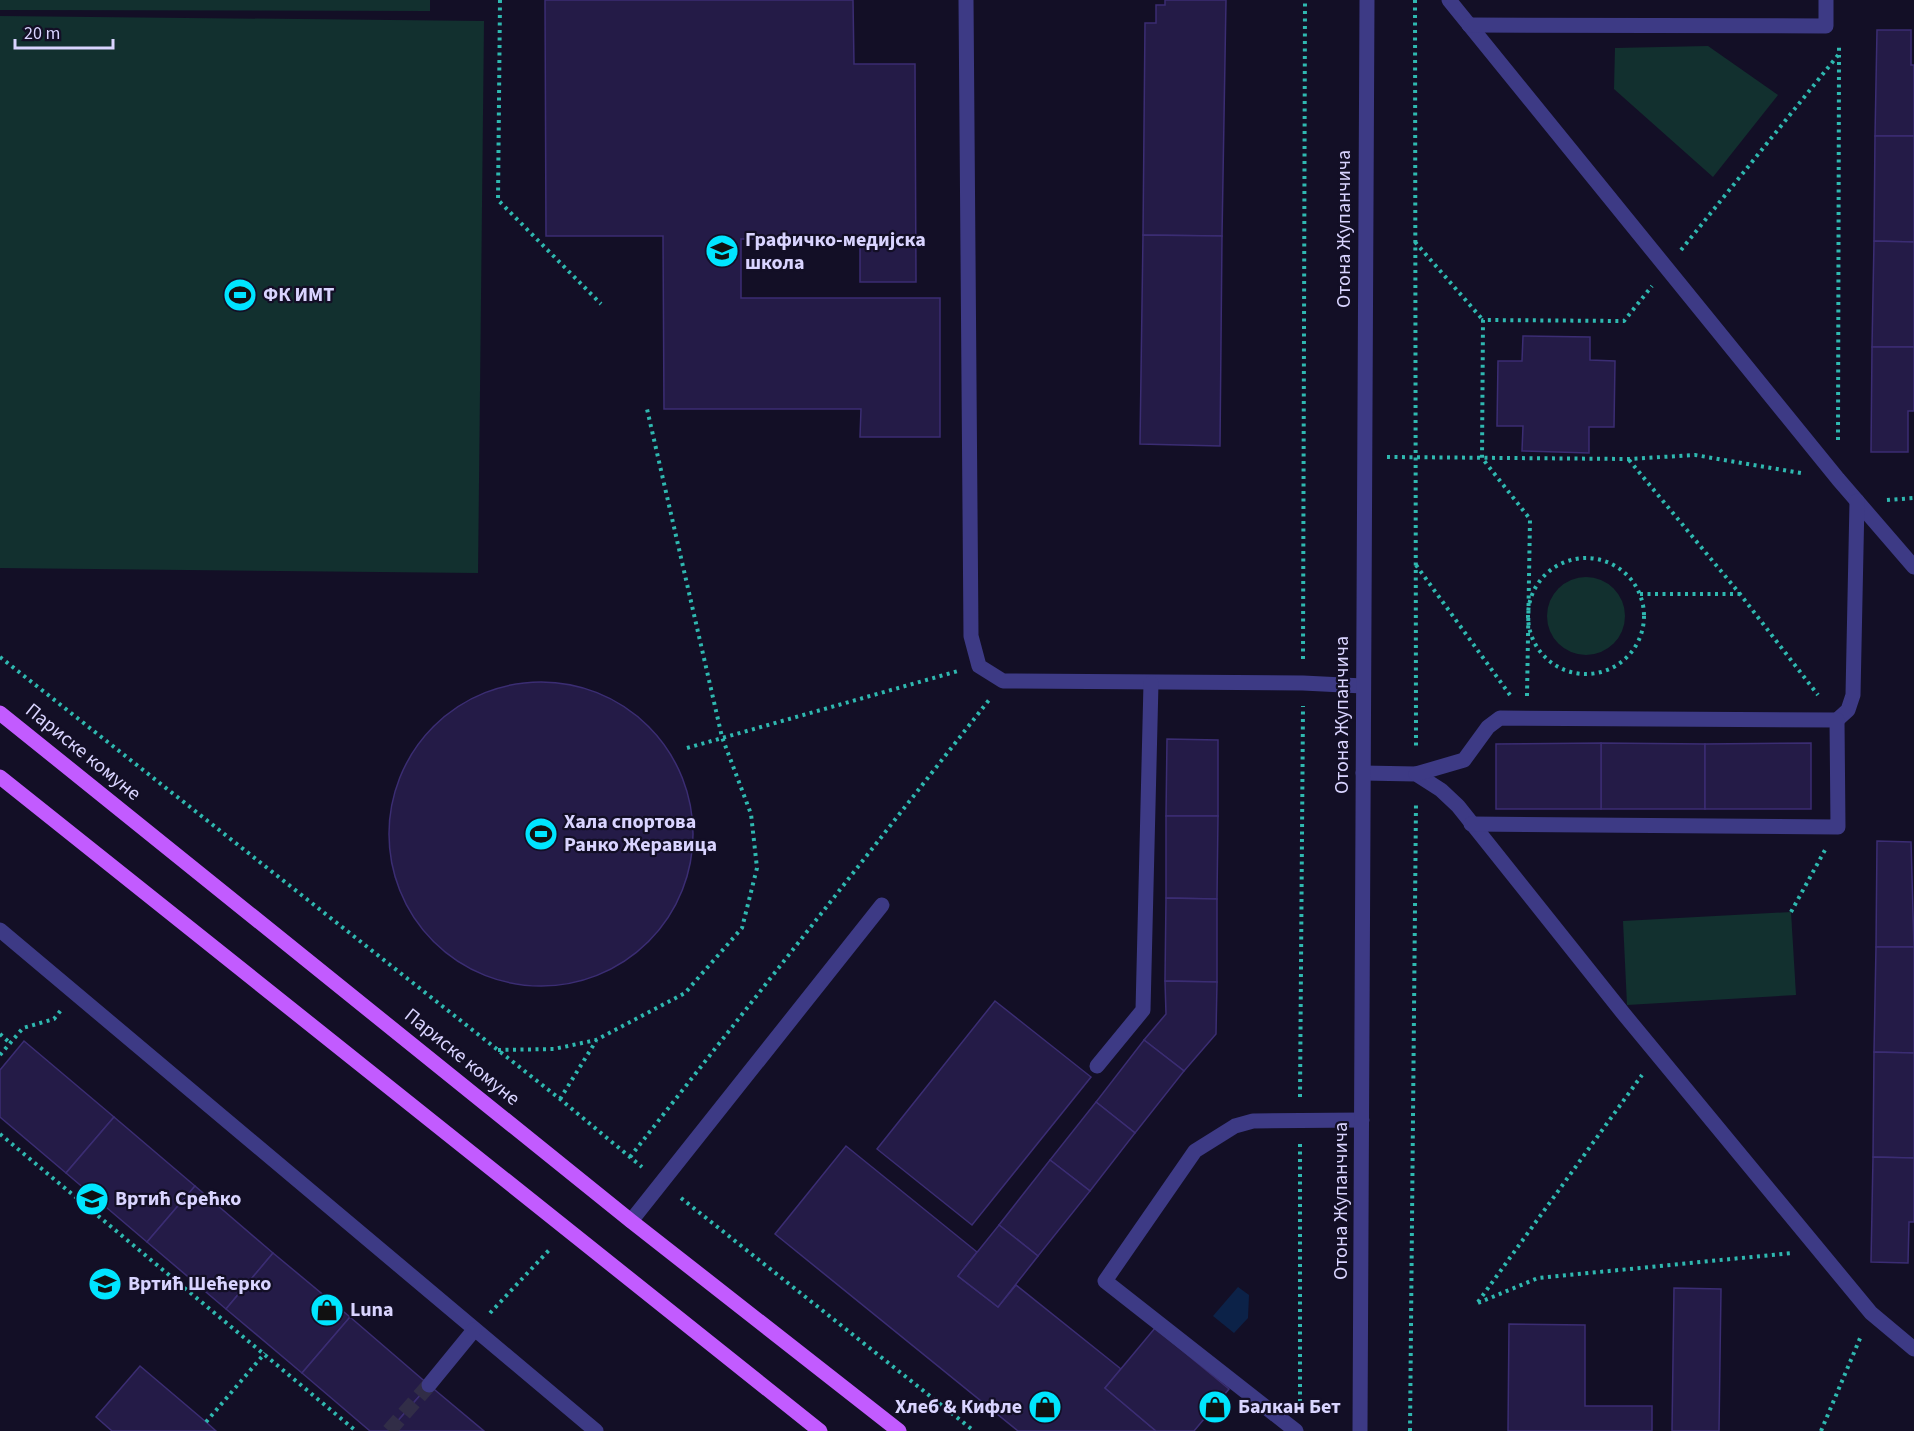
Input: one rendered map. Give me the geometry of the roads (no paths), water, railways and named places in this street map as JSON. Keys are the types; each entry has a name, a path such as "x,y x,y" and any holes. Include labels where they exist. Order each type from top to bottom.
{"main road":[{"name":"Париске комуне","path":"0,713 631,1221 899,1431"},
{"path":"0,777 820,1431"}],"street":[{"path":"966,0 971,636 979,666 1003,681 1303,683 1363,686"},
{"name":"Отона Жупанчича","path":"1360,1431 1367,0"},
{"path":"1449,0 1838,479 1914,567"},
{"path":"1469,25 1826,26 1826,0"},
{"path":"1363,773 1416,774 1464,760 1488,727 1500,718 1837,720 1848,710 1853,695 1857,501"},
{"path":"1097,1066 1143,1010 1151,683"},
{"path":"1471,824 1838,827 1837,720"},
{"path":"1416,774 1441,790 1458,806 1657,1054 1871,1313 1914,1349"},
{"path":"631,1221 882,905"},
{"path":"0,930 596,1431"},
{"path":"1296,1431 1105,1281 1195,1151 1235,1126 1253,1121 1362,1120"},
{"path":"429,1385 474,1330"}],"water":[{"path":"1238,1287 1249,1295 1248,1318 1234,1333 1213,1316"}],"tunnel":[{"path":"389,1431 429,1385"}],"place":[{"name":"Графичко-медијска школа","path":"722,251"},
{"name":"ФК ИМТ","path":"240,295"},
{"name":"Хала спортова Ранко Жеравица","path":"541,834"},
{"name":"Вртић Срећко","path":"92,1199"},
{"name":"Вртић Шећерко","path":"105,1284"},
{"name":"Luna","path":"327,1310"},
{"name":"Хлеб & Кифле","path":"1045,1407"},
{"name":"Балкан Бет","path":"1215,1407"}]}
